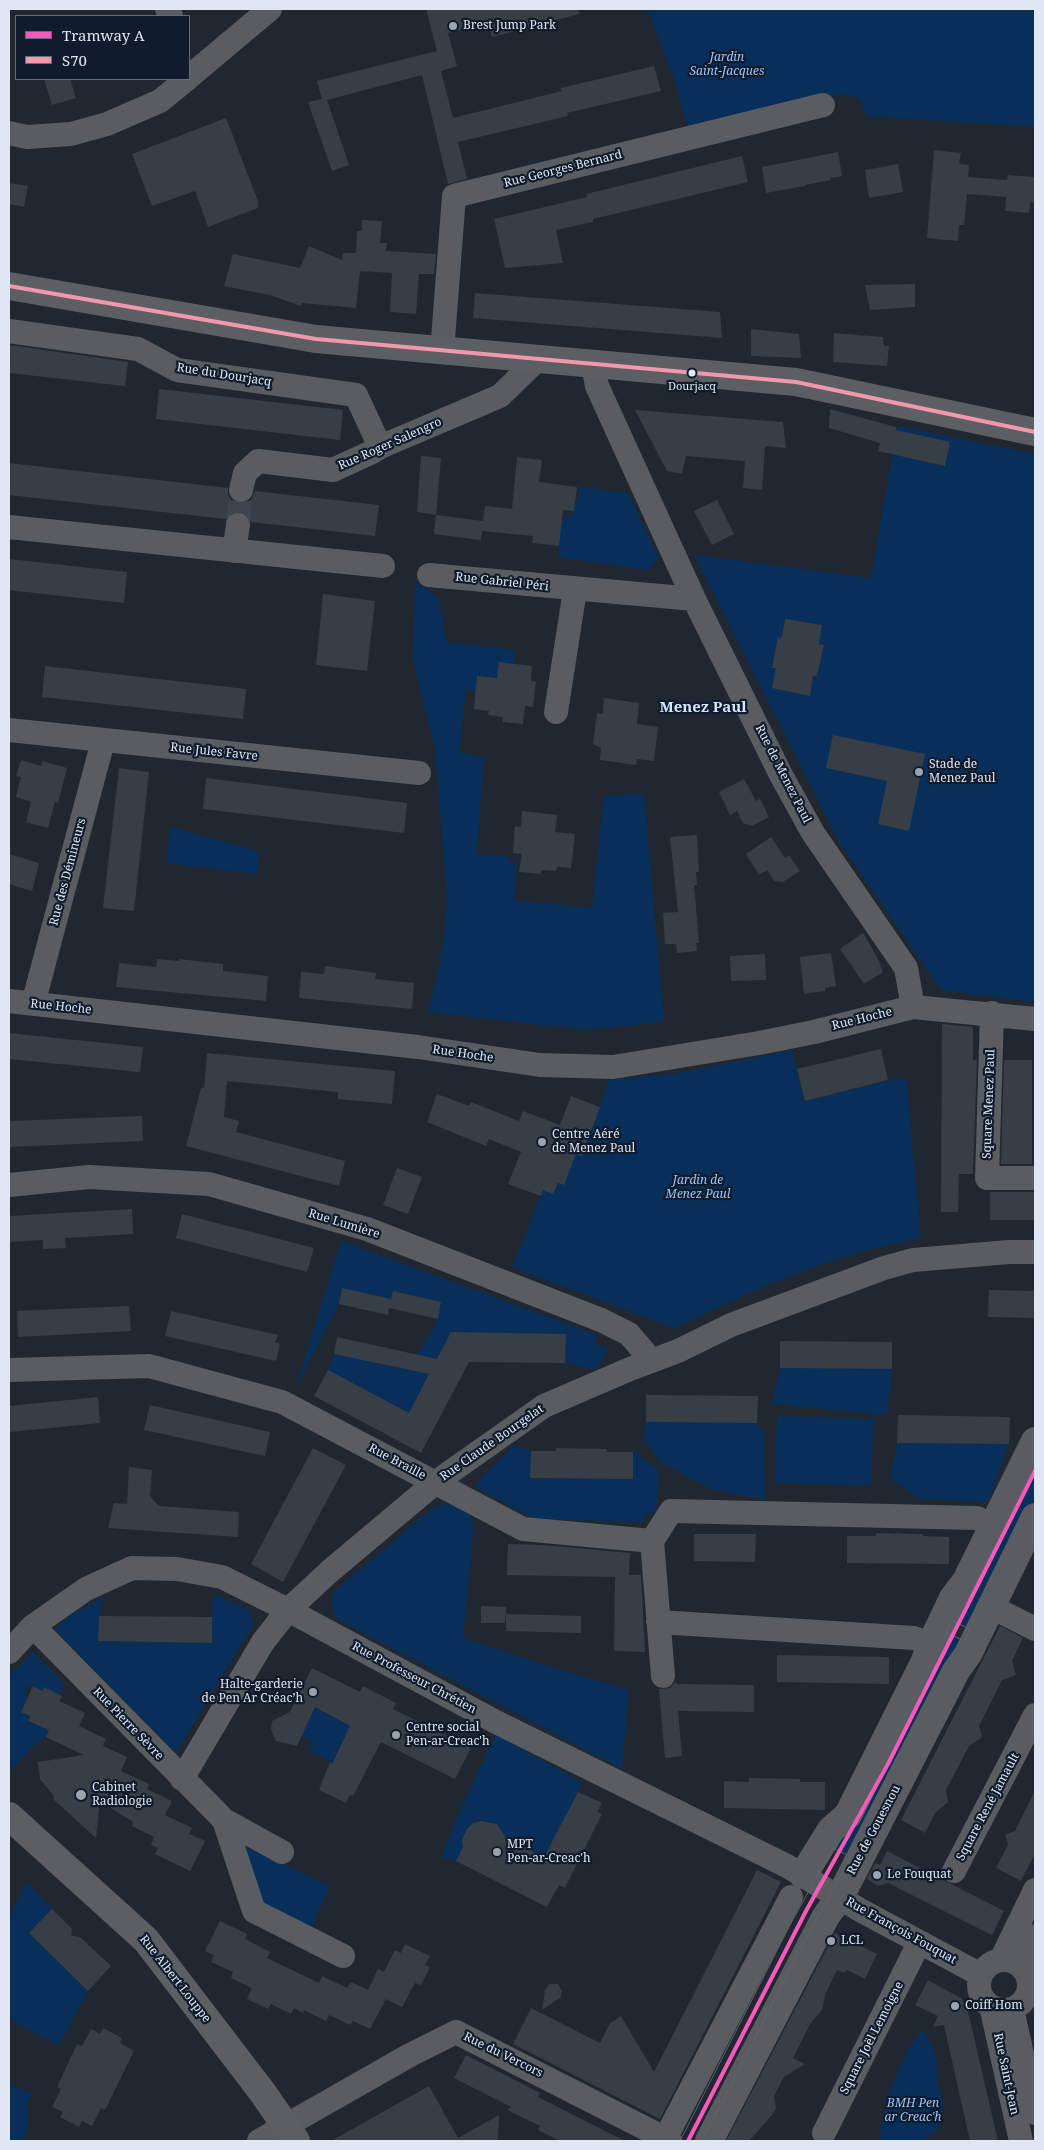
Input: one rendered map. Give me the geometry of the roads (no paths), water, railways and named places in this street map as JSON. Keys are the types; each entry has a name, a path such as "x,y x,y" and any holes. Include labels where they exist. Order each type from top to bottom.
{"main road":[{"path":"9,286 316,339 442,352 796,382 1035,432"},
{"name":"Rue Albert Louppe","path":"9,1816 146,1940 291,2133"}],"street":[{"path":"191,69 270,9"},
{"path":"9,133 27,137 71,134 107,124 160,101 180,80"},
{"name":"Rue Georges Bernard","path":"442,352 454,196 823,105"},
{"name":"Rue du Dourjacq","path":"9,331 138,349 177,370 356,395 380,447"},
{"name":"Rue Roger Salengro","path":"242,490 245,473 258,462 333,470 380,447 500,396 537,360"},
{"name":"Rue de Menez Paul","path":"593,365 597,386 694,599 778,768 814,833 906,968 913,1006"},
{"path":"234,551 238,525"},
{"path":"9,526 383,566"},
{"name":"Rue Gabriel Péri","path":"429,575 576,590 694,599"},
{"path":"556,712 576,590"},
{"name":"Rue Jules Favre","path":"9,730 419,773"},
{"name":"Rue des Démineurs","path":"32,1004 103,741"},
{"name":"Rue Hoche","path":"9,1001 418,1047 540,1065 612,1067 814,1032 913,1006"},
{"path":"913,1006 1035,1019"},
{"name":"Square Menez Paul","path":"992,1013 987,1178 1035,1178"},
{"name":"Rue Lumière","path":"9,1185 89,1177 209,1184 367,1229 601,1320 629,1334 652,1361"},
{"name":"Rue Claude Bourgelat","path":"182,1779 263,1642 288,1610 330,1571 436,1482 544,1406 678,1352 731,1325 906,1262 1009,1252 1035,1252"},
{"name":"Rue Braille","path":"9,1370 149,1366 282,1402 523,1529 652,1541"},
{"name":"Rue de Gouesnou","path":"709,2141 826,1916 814,1889 831,1830 848,1815 925,1661 931,1644 954,1598 966,1581 1035,1441"},
{"path":"663,1676 652,1541 671,1511 977,1518 993,1527"},
{"name":"Rue de Gouesnou","path":"668,2140 814,1889 968,1654 1035,1517"},
{"name":"Rue Professeur Chrétien","path":"9,1652 33,1626 86,1589 132,1568 177,1568 222,1577 288,1610 814,1889"},
{"path":"990,1606 1035,1629"},
{"path":"658,1622 914,1638 931,1644"},
{"name":"Rue Pierre Sèvre","path":"33,1626 224,1820 282,1852"},
{"name":"Square René Jamault","path":"954,1872 1035,1715"},
{"name":"Rue Pierre Sèvre","path":"224,1820 254,1911 343,1956"},
{"name":"Rue François Fouquat","path":"814,1889 852,1906 981,1975"},
{"path":"1021,1970 986,1967 981,1975 979,1989 986,2002 1002,2008 1024,2000 1028,1993 1021,1970 1035,1890"},
{"path":"1021,1970 1035,1936"},
{"name":"Square Joël Lemoigne","path":"824,2133 919,1943"},
{"name":"Rue Saint-Jean","path":"1002,2008 1035,2113"},
{"name":"Rue Saint-Jean","path":"1002,2008 1021,2141"},
{"name":"Rue du Vercors","path":"259,2141 291,2133 410,2054 456,2032 668,2140"}],"tunnel":[{"path":"238,525 241,490"}],"tram line":[{"name":"A","path":"688,2141 806,1911 888,1764 1035,1471"},
{"path":"952,1621 970,1629 964,1641 946,1632 952,1621"},
{"path":"680,2141 791,1923 833,1848 851,1857 804,1942 702,2141"}],"place":[{"name":"Brest Jump Park","path":"453,26"},
{"name":"Dourjacq","path":"692,373"},
{"name":"Stade de Menez Paul","path":"919,772"},
{"name":"Centre Aéré de Menez Paul","path":"542,1142"},
{"name":"Halte-garderie de Pen Ar Créac’h","path":"313,1692"},
{"name":"Centre social Pen-ar-Creac'h","path":"396,1735"},
{"name":"Cabinet Radiologie","path":"81,1795"},
{"name":"MPT Pen-ar-Creac'h","path":"497,1852"},
{"name":"Le Fouquat","path":"877,1875"},
{"name":"LCL","path":"831,1941"},
{"name":"Coiff Hom","path":"955,2006"}],"district":[{"name":"Menez Paul","path":"703,708"}],"park label":[{"name":"Jardin Saint-Jacques","path":"727,65"},
{"name":"Jardin de Menez Paul","path":"698,1188"},
{"name":"BMH Pen ar Creac'h","path":"913,2111"}]}
